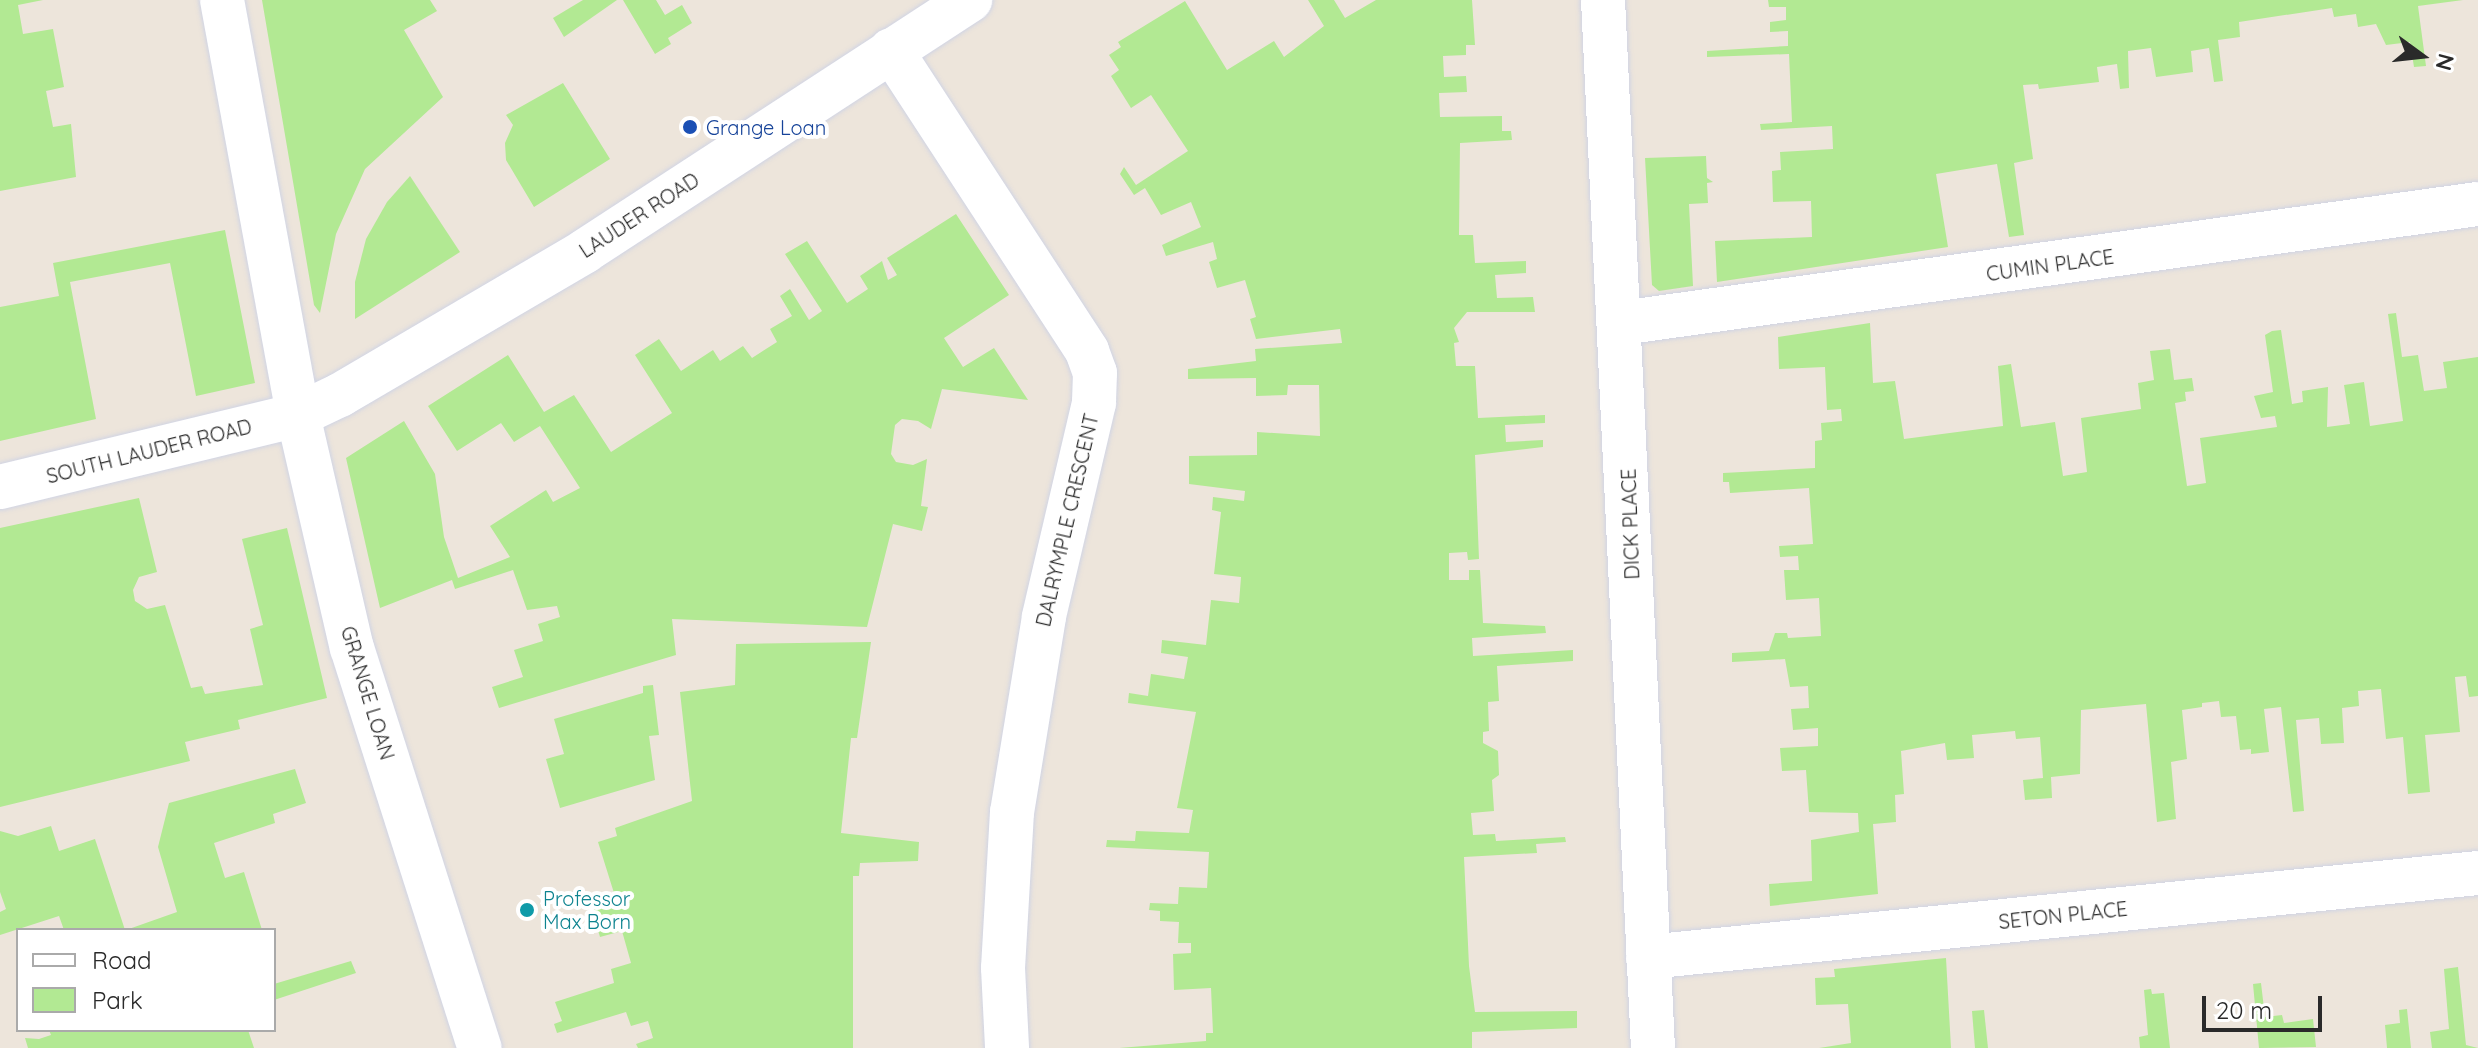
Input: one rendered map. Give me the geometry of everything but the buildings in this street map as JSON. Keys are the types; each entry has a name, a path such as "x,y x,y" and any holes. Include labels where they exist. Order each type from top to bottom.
{"street":[{"name":"GRANGE LOAN","path":"222,0 298,415 352,648 480,1048"},
{"name":"LAUDER ROAD","path":"298,415 585,251 970,0"},
{"name":"DICK PLACE","path":"1603,0 1621,323 1653,1048"},
{"name":"DALRYMPLE CRESCENT","path":"891,50 1087,351 1095,373 1094,403 1044,617 1012,812 1003,968 1007,1048"},
{"name":"CUMIN PLACE","path":"1621,323 2478,204"},
{"name":"SOUTH LAUDER ROAD","path":"0,487 298,415"},
{"name":"SETON PLACE","path":"1648,957 2478,873"}],"green space":[{"path":"0,0 43,0 18,5 23,34 53,29 64,87 46,91 53,127 71,124 76,177 0,191"},
{"path":"262,0 430,0 437,11 404,30 443,97 365,169 336,234 320,313 314,305"},
{"path":"583,0 617,0 564,37 553,18"},
{"path":"623,0 656,0 665,15 682,5 692,23 668,38 671,44 655,54"},
{"path":"1308,0 1334,0 1345,18 1376,0 1472,0 1475,45 1466,45 1466,55 1443,56 1444,77 1466,76 1467,92 1439,93 1440,117 1502,116 1502,131 1511,131 1512,140 1460,143 1459,235 1473,235 1475,263 1526,261 1526,273 1495,275 1497,298 1533,297 1535,312 1467,312 1454,328 1459,342 1454,343 1456,366 1475,366 1478,418 1545,415 1545,423 1505,425 1506,442 1543,440 1543,447 1475,455 1479,559 1468,560 1467,552 1449,553 1449,580 1469,580 1469,570 1480,570 1483,623 1545,626 1546,633 1472,638 1473,656 1573,650 1573,661 1497,666 1499,701 1488,702 1489,731 1483,732 1483,743 1498,751 1499,775 1492,780 1494,811 1471,813 1473,835 1495,834 1496,841 1565,837 1566,842 1536,844 1537,853 1464,857 1469,966 1475,1012 1577,1011 1577,1028 1472,1032 1472,1048 1119,1048 1206,1041 1206,1033 1213,1033 1211,988 1174,990 1173,954 1191,953 1191,943 1178,943 1179,922 1160,921 1160,911 1149,910 1150,903 1178,904 1179,887 1207,888 1209,852 1106,847 1107,840 1135,841 1136,831 1189,833 1193,810 1177,808 1196,712 1128,703 1129,693 1148,696 1151,674 1184,679 1188,657 1161,653 1162,640 1206,645 1211,600 1239,603 1241,577 1214,574 1221,512 1212,510 1213,497 1244,501 1245,491 1189,484 1189,456 1257,455 1257,432 1320,436 1319,385 1288,385 1287,395 1256,396 1256,378 1188,379 1188,369 1256,361 1255,349 1342,343 1340,329 1256,339 1250,319 1256,317 1245,280 1217,288 1209,262 1217,259 1213,242 1166,256 1162,245 1201,227 1191,202 1161,215 1145,188 1134,195 1120,174 1124,167 1136,185 1188,151 1151,95 1131,108 1111,76 1119,70 1109,55 1121,47 1118,42 1185,1 1227,70 1274,41 1284,57 1324,26"},
{"path":"1768,0 2463,0 2418,6 2426,66 2414,67 2410,42 2386,45 2376,24 2358,27 2356,14 2334,17 2332,8 2239,22 2240,37 2218,40 2223,81 2214,82 2209,48 2191,51 2193,72 2156,77 2151,48 2128,51 2129,88 2120,89 2117,64 2097,67 2099,82 2039,89 2038,84 2023,85 2033,159 2014,163 2024,235 2009,237 1997,164 1936,174 1948,247 1717,282 1715,241 1812,237 1811,201 1773,202 1772,171 1781,170 1780,152 1833,149 1832,126 1761,130 1760,124 1792,122 1789,54 1707,57 1707,51 1788,46 1788,31 1770,32 1770,22 1786,20 1786,7 1769,7"},
{"path":"563,83 610,159 534,207 506,160 505,143 513,125 506,115"},
{"path":"1706,156 1707,178 1713,182 1707,183 1708,203 1689,204 1693,286 1659,291 1652,285 1645,158"},
{"path":"410,176 460,252 355,319 355,282 366,239 387,202"},
{"path":"956,214 1009,295 944,338 963,367 994,348 1028,400 942,389 931,429 918,421 902,419 895,425 891,454 896,462 913,465 927,459 921,506 928,507 922,531 893,524 867,627 672,619 676,655 499,708 492,687 523,677 514,650 543,641 538,624 560,617 557,606 527,610 513,570 455,589 452,580 380,608 346,458 404,421 435,474 444,537 458,578 510,557 490,526 546,490 553,502 580,488 540,426 514,442 501,423 457,451 428,406 508,355 544,412 574,395 611,452 672,413 635,355 659,339 681,371 713,350 720,361 743,346 752,358 777,342 770,329 792,316 780,296 790,289 809,320 822,311 785,254 807,241 847,303 868,289 860,276 882,261 888,280 897,275 887,258"},
{"path":"225,230 255,383 196,396 170,263 70,282 96,419 0,441 0,307 59,296 53,263"},
{"path":"2396,313 2402,357 2418,355 2424,391 2447,388 2443,362 2478,357 2478,696 2469,697 2466,676 2455,677 2460,732 2425,735 2430,792 2408,794 2403,737 2386,739 2381,689 2358,691 2359,706 2342,708 2344,743 2321,744 2319,718 2296,720 2304,811 2293,812 2281,707 2264,709 2269,752 2251,754 2251,749 2240,750 2236,716 2221,717 2219,701 2182,710 2187,759 2171,762 2176,819 2157,822 2146,704 2081,710 2080,774 2051,777 2052,798 2025,800 2023,780 2043,778 2040,737 2016,739 2015,731 1972,735 1974,758 1947,760 1945,743 1901,751 1904,794 1895,795 1896,822 1873,824 1878,894 1770,906 1769,884 1812,881 1811,840 1859,832 1858,813 1809,812 1806,770 1782,771 1780,748 1818,746 1818,728 1793,730 1791,709 1809,708 1808,686 1790,687 1785,659 1732,662 1732,653 1769,651 1775,633 1787,633 1788,638 1821,636 1819,598 1786,600 1784,570 1799,570 1798,556 1780,557 1779,546 1813,544 1809,488 1730,493 1729,482 1723,482 1723,473 1815,468 1815,441 1822,440 1821,423 1842,421 1841,409 1827,410 1825,367 1779,369 1778,337 1870,323 1873,383 1895,381 1904,439 2003,426 1998,366 2011,364 2021,427 2055,422 2063,476 2087,472 2081,418 2141,409 2138,383 2154,380 2150,351 2170,349 2174,380 2192,378 2194,391 2185,392 2186,401 2175,403 2187,486 2206,483 2200,438 2277,427 2275,416 2261,418 2254,396 2273,392 2265,335 2272,331 2281,330 2292,404 2303,402 2302,391 2328,387 2327,427 2350,424 2344,385 2364,382 2370,426 2403,421 2388,314"},
{"path":"139,498 157,572 139,577 133,590 135,601 147,609 165,605 191,688 202,686 205,694 263,685 250,629 263,625 242,539 287,528 327,698 238,720 240,729 185,742 190,761 0,807 0,528"},
{"path":"871,642 857,738 851,738 841,833 919,842 918,861 860,863 859,876 853,876 853,1048 638,1048 636,1044 653,1038 648,1021 631,1026 626,1012 557,1033 554,1024 562,1021 555,1002 614,983 611,969 631,963 622,931 600,937 589,901 614,893 598,842 617,836 615,828 692,801 680,692 735,685 736,644"},
{"path":"653,685 659,735 649,736 655,780 560,808 546,759 564,754 554,719 643,693 643,686"},
{"path":"295,769 306,803 273,814 275,823 214,843 225,878 244,872 261,928 132,928 177,912 158,847 169,803"},
{"path":"51,826 59,851 95,839 124,928 63,928 59,916 0,935 0,912 6,909 0,892 0,831 18,836"},
{"path":"1946,958 1951,1048 1819,1048 1851,1043 1848,1004 1816,1005 1815,978 1835,977 1834,969"},
{"path":"351,961 356,973 276,999 276,983"},
{"path":"2458,967 2466,1045 2478,1048 2432,1048 2430,1032 2449,1029 2444,969"},
{"path":"2261,983 2265,1017 2282,1015 2284,1023 2313,1019 2316,1047 2259,1048 2253,984"},
{"path":"2151,989 2152,994 2164,993 2170,1048 2140,1048 2139,1037 2148,1035 2144,990"},
{"path":"2407,1009 2411,1048 2387,1048 2385,1025 2400,1023 2399,1010"},
{"path":"1984,1010 1988,1048 1975,1048 1972,1011"},
{"path":"50,1032 249,1032 254,1048 28,1048 25,1038 39,1039 51,1035"}],"place":[{"name":"Grange Loan","path":"690,127"},
{"name":"Professor Max Born","path":"527,910"}]}
